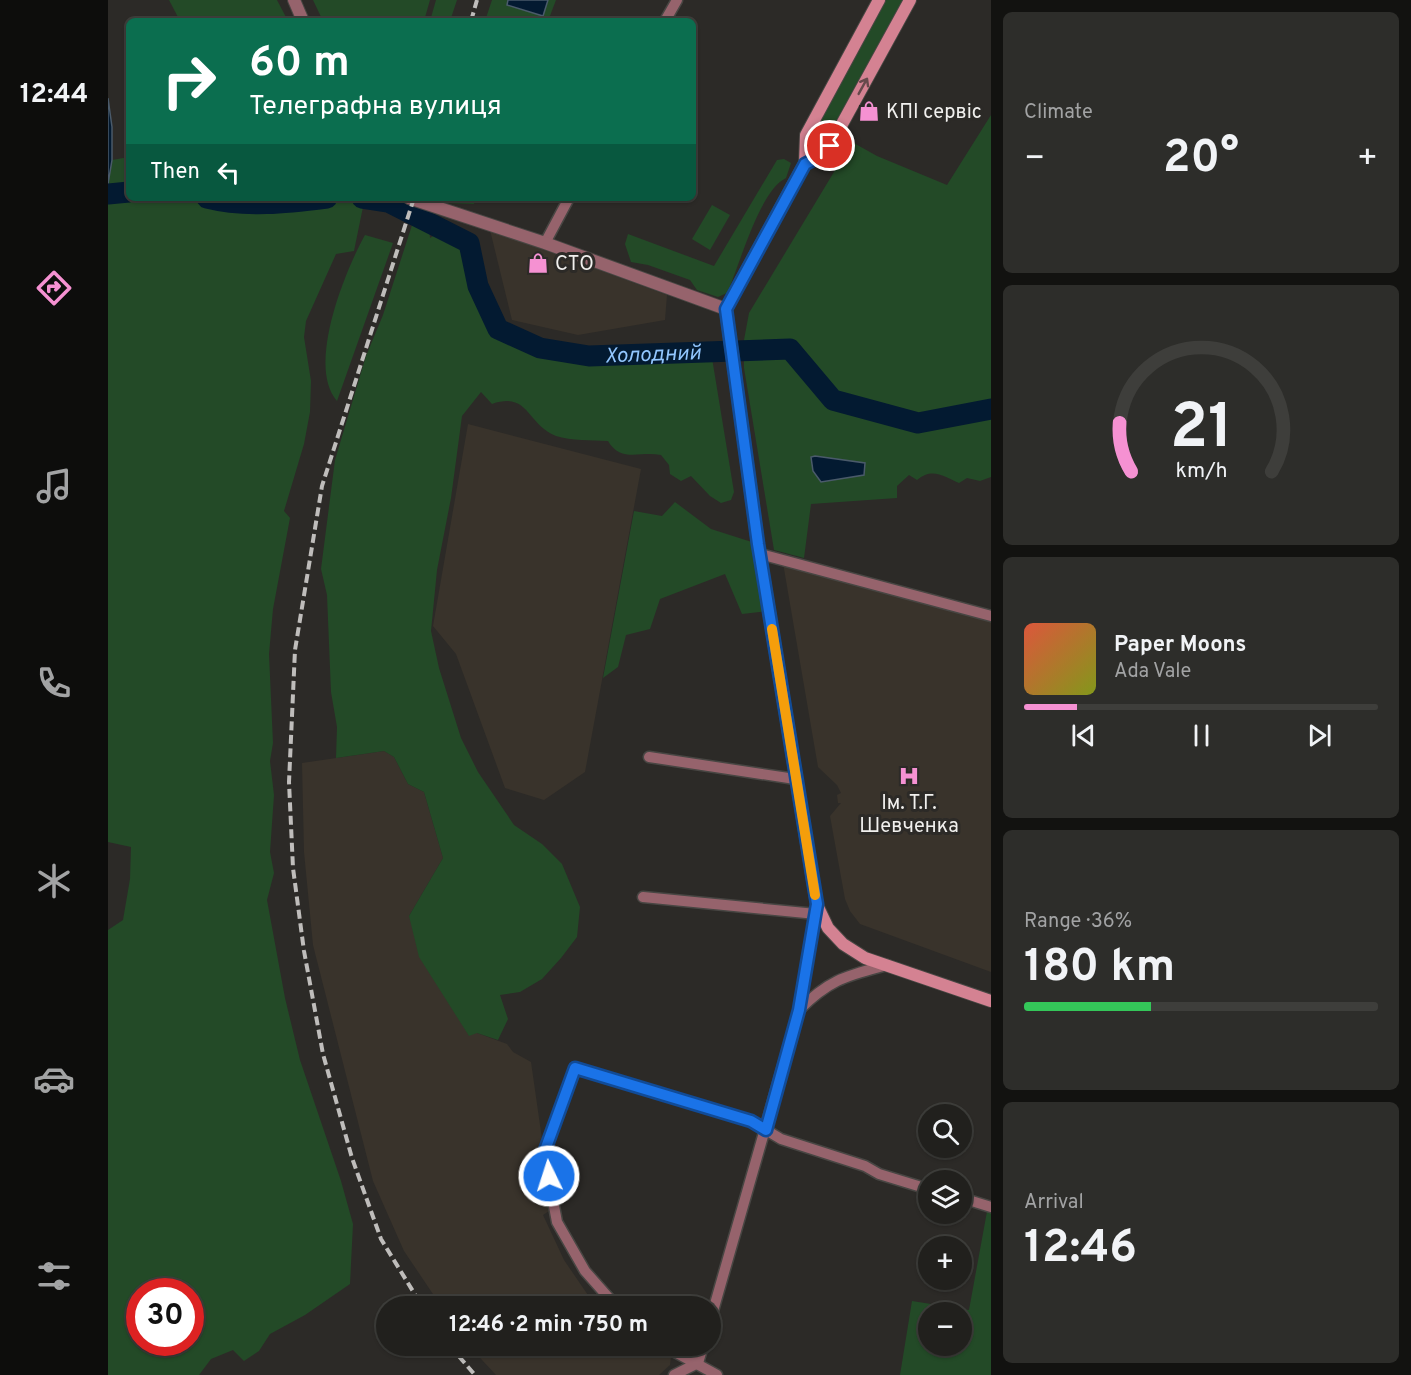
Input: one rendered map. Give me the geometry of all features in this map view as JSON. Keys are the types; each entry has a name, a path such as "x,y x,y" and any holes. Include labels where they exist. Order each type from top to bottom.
{"main road":[{"path":"879,0 806,135 805,164 726,309 732,363 816,909 828,928 843,944 865,958 991,1001"},
{"path":"805,164 825,154 910,0"}],"street":[{"path":"294,0 302,18"},
{"path":"668,18 677,0"},
{"path":"418,201 545,243 726,309"},
{"path":"545,243 567,201"},
{"path":"760,554 991,616"},
{"path":"649,757 795,779"},
{"path":"643,897 816,909 799,1010 717,1296"},
{"path":"799,1010 821,988 845,976 887,965"},
{"path":"607,1296 585,1271 557,1222 544,1153 575,1068 751,1121 781,1138 918,1186"},
{"path":"972,1201 991,1207"},
{"path":"684,1356 717,1375"},
{"path":"675,1375 698,1363 700,1356"}],"shaded area":[{"name":"СТО","path":"490,230 667,295 665,320 578,335 512,320"},
{"path":"468,424 641,469 585,772 544,800 505,788 456,654 433,626"},
{"name":"Ім. Т.Г. Шевченка","path":"783,563 991,620 991,972 860,924 850,911 845,899 830,816 841,803 838,803 837,795 841,793 837,785 818,767"},
{"path":"384,751 394,757 408,784 424,792 443,858 409,916 477,1033 507,1044 513,1052 531,1062 552,1209 543,1215 564,1260 589,1296 434,1296 404,1251 373,1181 313,945 304,852 302,763"},
{"path":"478,1356 671,1357 670,1365 659,1375 496,1375"}],"green space":[{"path":"169,0 277,0 286,18 178,18"},
{"path":"313,0 430,0 425,18 322,18"},
{"path":"436,0 457,0 451,18 431,18"},
{"path":"492,0 556,0 549,18 486,18"},
{"path":"884,0 910,0 830,146 809,136"},
{"path":"991,115 991,477 980,481 967,478 959,483 933,473 917,480 909,475 897,486 897,498 811,504 804,558 774,550 744,368 744,340 749,313 852,142 877,156 947,185"},
{"path":"126,158 126,201 359,201 363,207 354,251 336,254 306,321 304,337 311,381 310,412 304,444 284,511 290,518 273,609 269,654 273,743 270,761 274,795 270,852 274,873 267,900 285,998 300,1060 341,1181 353,1224 350,1284 305,1315 270,1334 259,1351 244,1361 233,1350 211,1359 199,1375 108,1375 108,930 123,920 130,879 131,847 108,842 108,184 112,160"},
{"path":"784,159 791,163 786,178 776,186 759,213 727,293 718,297 697,290 690,280 648,265 631,262 625,244 628,234 714,266 777,160"},
{"path":"441,201 475,201 474,204"},
{"path":"712,205 730,215 710,250 692,239"},
{"path":"421,217 433,225 429,228 430,238 435,235 450,239 461,248 468,261 488,320 496,332 504,338 529,347 599,363 609,356 703,353 712,358 734,492 731,500 721,503 710,496 691,476 681,481 670,474 669,465 661,455 625,454 613,448 608,441 575,440 556,436 539,425 521,406 514,402 504,401 492,404 481,392 462,416 451,498 437,570 431,631 439,668 461,738 478,772 514,825 542,844 562,864 580,907 577,937 542,979 520,992 500,995 508,1019 498,1040 477,1033 469,1036 419,957 409,916 443,858 424,792 408,784 394,757 384,751 336,758 337,727 331,692 327,595 321,569 335,460 366,356 383,315 413,222"},
{"path":"365,235 393,243 337,401 328,385 325,365 327,343 339,294"},
{"path":"675,502 711,529 758,544 769,611 742,614 725,574 660,599 650,629 626,635 618,667 603,678 634,511 662,516"},
{"path":"988,1206 991,1207 991,1375 900,1375 912,1301 918,1302 918,1356 972,1356 970,1302"}],"water":[{"path":"508,0 548,0 543,16 507,5"},
{"path":"108,98 112,127 112,160 108,184"},
{"path":"811,457 865,463 864,475 821,482 813,471"}],"waterway":[{"name":"Холодний","path":"108,194 126,192"},
{"name":"Холодний","path":"222,201 252,204 300,201"},
{"name":"Холодний","path":"382,201 388,202 469,243 478,286 498,329 540,348 589,356 790,349 833,400 918,423 991,409"}],"railway":[{"path":"472,18 477,0"},
{"path":"413,201 322,486 295,650 289,782 293,868 304,951 323,1054 352,1158 381,1239 416,1296"},
{"path":"459,1356 475,1375"}],"slow traffic":[{"path":"772,629 815,895"}],"place":[{"name":"КПІ сервіс","path":"869,111"},
{"name":"СТО","path":"538,263"},
{"name":"Ім. Т.Г. Шевченка","path":"909,776"}],"route":[{"path":"549,1176 544,1153 575,1068 751,1121 766,1130 799,1010 817,904 758,544 726,309 805,164 825,154 830,146"}]}
